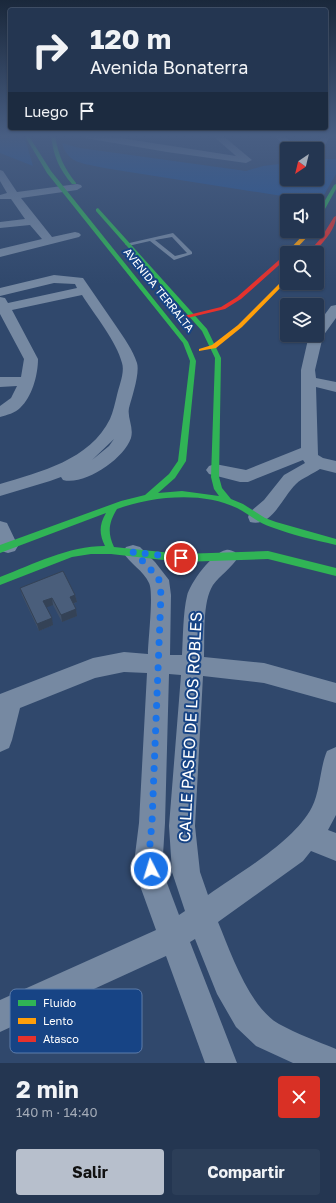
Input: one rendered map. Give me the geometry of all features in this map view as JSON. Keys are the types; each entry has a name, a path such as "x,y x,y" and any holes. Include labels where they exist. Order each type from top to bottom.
{"street":[{"path":"324,205 336,185"},
{"path":"0,198 9,193 60,186 77,187"},
{"name":"AVENIDA TERRALTA","path":"60,186 186,343 193,361 182,460 174,475 148,496"},
{"path":"9,193 49,240"},
{"name":"AVENIDA TERRALTA","path":"92,204 205,330 214,347 218,358 214,477 218,489 228,501"},
{"path":"318,246 324,239 336,218"},
{"path":"0,225 32,221"},
{"path":"4,249 76,235"},
{"path":"296,246 303,238"},
{"path":"168,320 223,308 239,298 280,261"},
{"path":"0,292 54,279 82,285 126,352 131,368 120,415 124,429 123,439 112,453 97,466 79,474 62,477 44,477 0,490"},
{"path":"0,412 14,405 21,394 32,366 31,359 2,305 82,285"},
{"path":"190,352 214,347 240,326 280,285"},
{"path":"324,325 336,309"},
{"path":"261,519 290,479 312,457 308,370 315,342"},
{"path":"308,380 336,386"},
{"path":"0,382 26,381"},
{"path":"215,470 240,476 248,476 312,457 336,467"},
{"path":"261,472 268,480 283,488"},
{"path":"0,528 4,548 124,502 160,494 194,493 228,501 261,519 336,542"},
{"path":"114,507 104,521 103,535 122,551 148,566 159,580 161,601 149,855 153,882 221,1063"},
{"path":"261,519 268,531"},
{"path":"258,555 264,548"},
{"path":"0,581 71,554 91,550 122,551 181,558 258,555 284,558 336,572"},
{"name":"CALLE PASEO DE LOS ROBLES","path":"228,557 212,570 202,583 196,596 182,826 186,872 201,917 228,983 247,1016 268,1035 330,1063"},
{"path":"0,740 5,703 93,668 124,662 192,666 264,673 336,693"},
{"path":"58,989 173,936 293,851 313,830 325,810 336,759"},
{"path":"307,836 336,847"},
{"path":"0,1016 10,1011"}],"lane":[{"path":"128,244 151,239 173,235 190,253 174,258 151,239"}],"shaded area":[{"path":"210,185 324,186 324,185 330,185 324,195 280,194 280,196"}],"building":[{"path":"63,571 75,595 70,597 76,609 61,615 52,598 43,601 52,618 37,624 20,588"}],"traffic: fast":[{"path":"59,185 186,343 193,361 182,461 172,476 149,496"},
{"path":"324,206 336,185"},
{"path":"98,210 205,330 218,358 215,477 218,489 228,501"},
{"path":"0,549 124,503 153,496 182,494 225,500 240,506 262,520 274,525 336,542"},
{"path":"111,550 104,533 104,528 114,507"},
{"path":"0,581 71,554 91,550 111,550 181,558 268,555 336,572"}],"traffic: slow":[{"path":"296,246 303,238"},
{"path":"201,350 214,347 240,326 280,285"}],"traffic: jam":[{"path":"317,246 336,218"},
{"path":"179,318 223,308 239,298 280,261"}],"route":[{"path":"151,869 149,855 152,822 161,594 159,580 148,566 133,552 181,558"}]}
